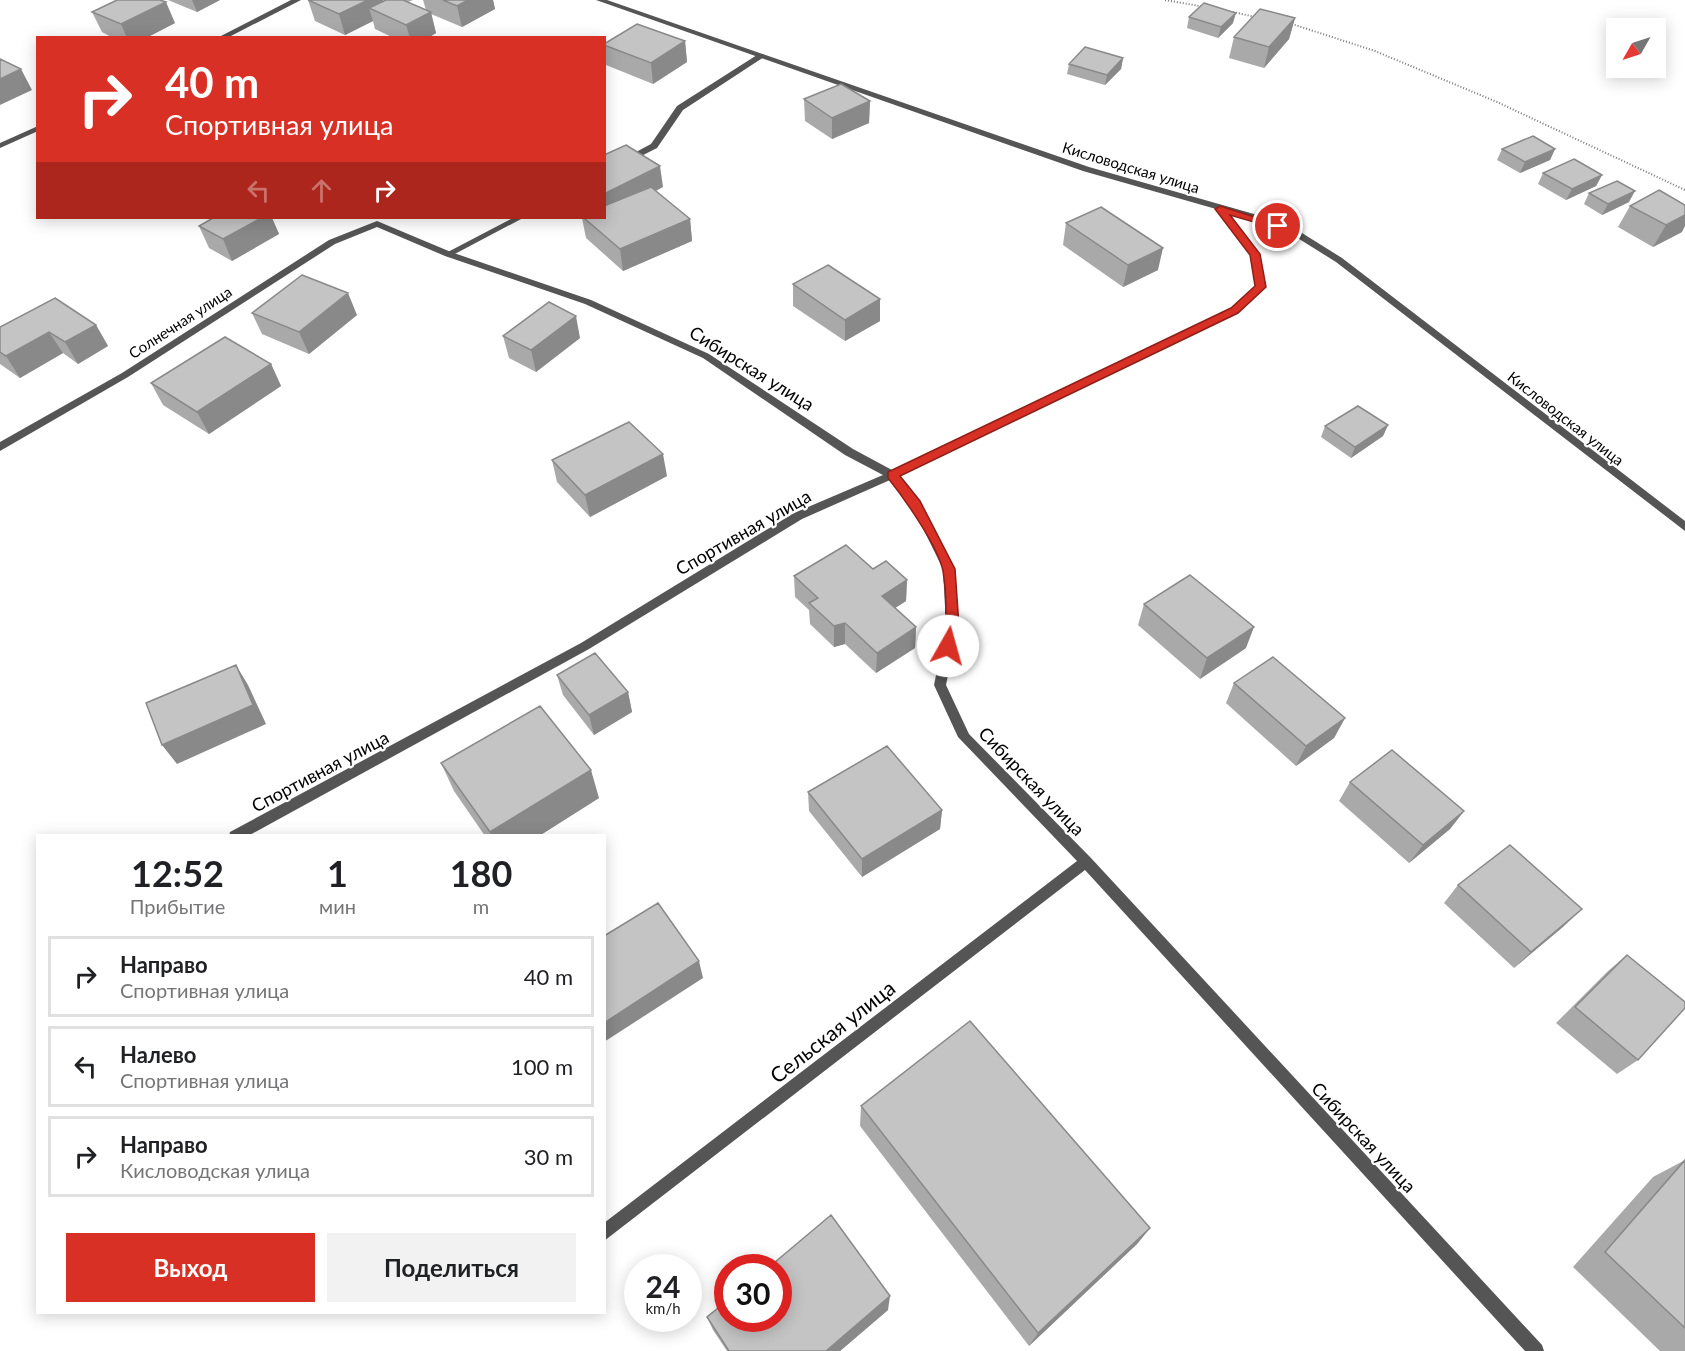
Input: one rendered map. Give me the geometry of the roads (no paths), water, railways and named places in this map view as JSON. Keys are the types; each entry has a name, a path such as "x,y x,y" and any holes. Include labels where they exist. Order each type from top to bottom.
{"street":[{"path":"224,36 297,0"},
{"name":"Кисловодская улица","path":"600,0 1086,169 1258,218 1299,235 1339,260 1685,527"},
{"path":"606,172 654,146 680,108 760,57"},
{"path":"0,146 36,129"},
{"name":"Спортивная улица","path":"239,834 585,646 798,516 892,475 1234,311 1260,287 1255,254 1220,209"},
{"path":"448,254 517,219"},
{"name":"Сибирская улица","path":"377,224 448,254 588,302 706,356 849,452 892,475 916,504 949,569 952,626 940,686 964,737 1086,862 1536,1351"},
{"name":"Солнечная улица","path":"0,447 125,375 332,242 377,224"},
{"name":"Сельская улица","path":"606,1231 1086,862"}]}
